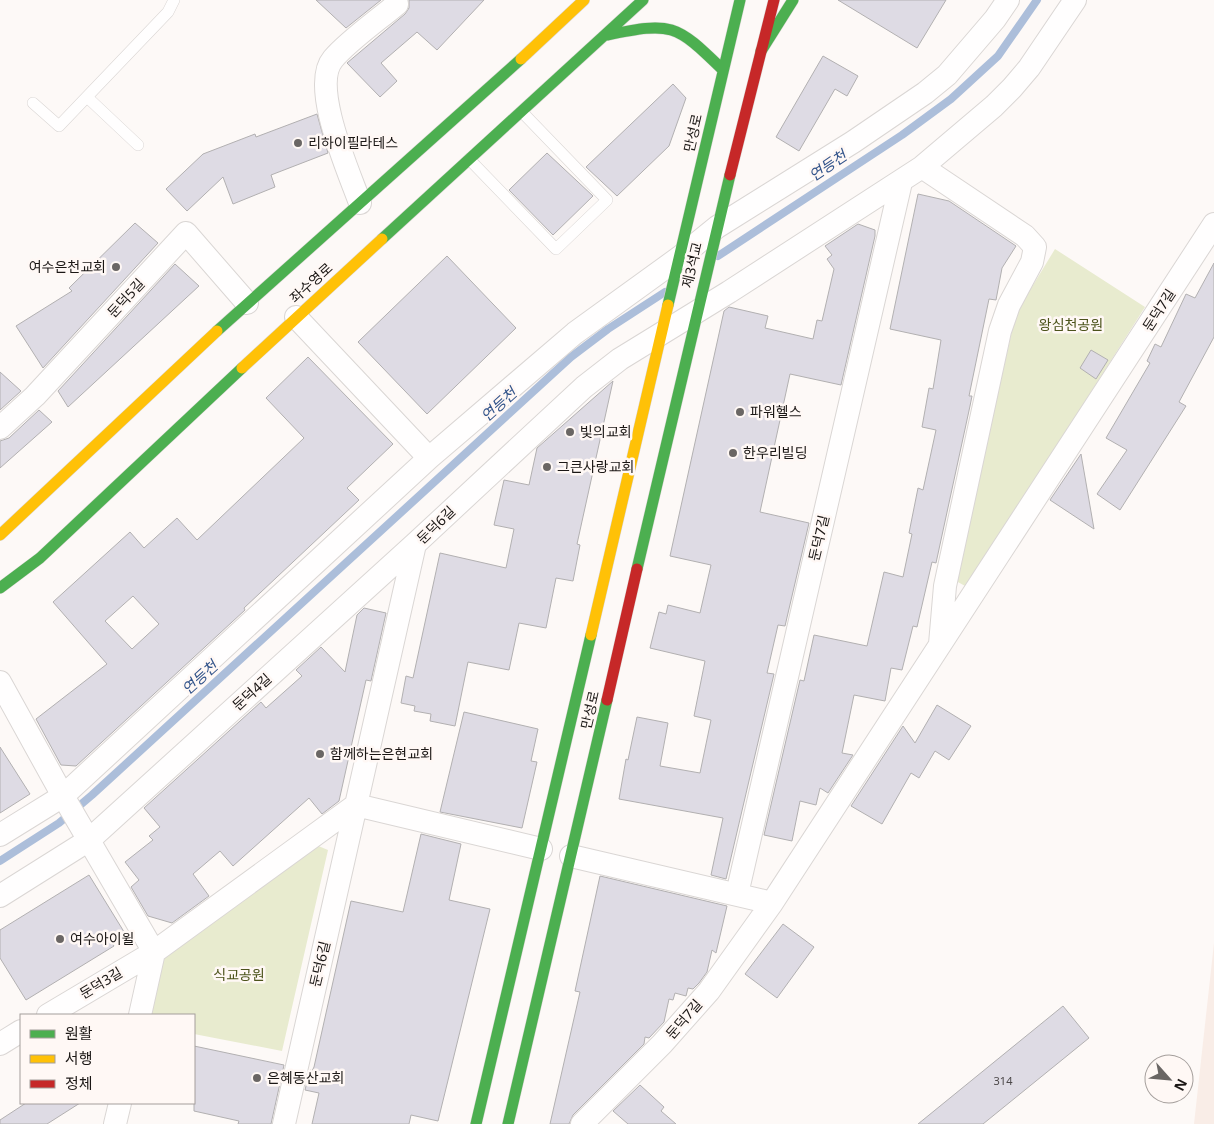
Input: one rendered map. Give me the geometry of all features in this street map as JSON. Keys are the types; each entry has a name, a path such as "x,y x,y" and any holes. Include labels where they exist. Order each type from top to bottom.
{"street":[{"name":"좌수영로","path":"0,535 15,528 247,303 525,56 584,0"},
{"name":"좌수영로","path":"0,588 607,35 643,0"},
{"name":"만성로","path":"678,265 740,0"},
{"path":"716,230 774,0"},
{"path":"761,51 793,0"},
{"path":"0,835 63,796 429,458 575,333 678,265 716,230 852,142 925,92 947,75 995,19 1008,0"},
{"path":"660,334 698,307 901,182 922,167 994,106 1012,88 1029,68 1075,0"},
{"path":"360,203 327,108 325,80 332,60 397,4"},
{"path":"525,56 558,8"},
{"path":"607,35 659,27 673,29 686,36 724,70"},
{"name":"둔덕7길","path":"922,167 1025,236 1035,247 1032,262 1009,305 1000,331 945,586 940,647"},
{"name":"둔덕7길","path":"737,894 901,182"},
{"name":"둔덕7길","path":"582,1124 656,1051 708,991 772,903 1214,224"},
{"name":"제3석교","path":"698,307 716,230"},
{"name":"둔덕5길","path":"0,428 36,396 186,233 247,303"},
{"name":"제3석교","path":"660,334 678,265"},
{"name":"만성로","path":"508,1124 698,307"},
{"path":"296,317 429,458"},
{"name":"만성로","path":"476,1124 660,334"},
{"name":"둔덕6길","path":"284,1124 415,544 584,387 620,359 660,334"},
{"name":"둔덕4길","path":"0,896 89,840 415,544"},
{"path":"0,682 63,796 154,952"},
{"path":"140,1014 154,952 356,804 541,849"},
{"path":"571,856 772,903"},
{"name":"둔덕3길","path":"50,1014 154,952"},
{"path":"0,1044 20,1032"},
{"path":"115,1124 120,1104"}],"lane":[{"path":"33,103 59,126 168,12 174,0"},
{"path":"87,97 138,145"},
{"path":"469,159 556,249 607,200 522,112"}],"shaded area":[{"path":"1214,943 1214,1124 1194,1124"}],"green space":[{"name":"왕심천공원","path":"1055,249 1145,307 967,587 956,581 1016,313"},
{"name":"식교공원","path":"316,845 328,850 282,1051 195,1034 195,1014 148,1014 161,957"}],"building":[{"path":"316,0 381,0 346,28"},
{"path":"409,0 484,0 437,50 417,32 381,63 397,81 380,97 347,63 405,14 409,8"},
{"path":"838,0 946,0 917,48"},
{"path":"823,56 858,76 847,96 835,89 799,151 776,137"},
{"path":"673,84 686,98 669,146 617,196 586,167"},
{"path":"317,114 328,153 271,175 275,187 233,204 223,177 187,211 166,189 203,154 255,134 256,137"},
{"path":"547,153 593,196 553,235 509,190"},
{"path":"918,194 949,201 1016,246 1002,268 996,300 989,299 969,396 972,396 970,406 936,563 932,562 917,627 913,626 902,670 891,668 885,701 854,695 842,753 853,755 828,793 820,788 816,805 800,801 792,841 764,835 800,680 804,681 814,635 867,646 884,572 903,577 912,534 909,533 918,488 923,490 936,430 922,427 929,388 933,389 941,340 890,329"},
{"path":"135,223 158,243 43,368 16,326 72,291 69,288"},
{"path":"858,224 875,230 875,236 841,385 790,374 760,512 809,523 785,626 778,625 767,673 774,674 726,879 711,875 723,818 619,799 626,759 628,760 637,717 668,723 660,766 700,773 711,720 694,716 705,661 650,648 659,612 666,614 668,605 700,613 711,565 670,556 724,311 729,307 768,316 765,328 813,339 817,320 822,321 834,269 827,259 832,255 825,246"},
{"path":"447,256 516,328 427,414 358,342"},
{"path":"1214,263 1214,337 1179,402 1186,406 1120,510 1097,494 1127,450 1106,438 1150,363 1147,361 1155,344 1161,347 1186,294 1195,298"},
{"path":"175,264 199,286 68,407 58,391"},
{"path":"1091,350 1108,360 1096,379 1080,368"},
{"path":"308,357 393,444 347,488 359,500 244,608 245,610 76,766 61,765 36,719 107,664 53,602 130,532 144,548 177,518 197,540 304,438 266,398","holes":["133,596 159,624 132,649 105,621"]},
{"path":"0,372 21,391 0,410"},
{"path":"613,381 577,544 580,545 573,581 556,578 546,628 519,623 509,670 468,662 455,726 430,721 431,714 414,711 415,706 401,703 406,676 413,678 440,553 506,568 514,529 494,525 504,480 529,485 537,448"},
{"path":"39,410 52,422 0,468 0,441 9,438"},
{"path":"1081,454 1094,529 1050,500"},
{"path":"364,608 386,613 371,681 366,680 339,801 322,814 309,798 233,866 220,851 193,874 209,896 172,923 148,916 131,887 139,880 125,862 153,840 149,836 160,827 144,808 261,702 266,708 302,676 296,670 321,647 345,672 357,615"},
{"path":"937,705 971,726 949,760 935,751 919,778 911,773 882,824 851,806 903,726 915,743"},
{"path":"464,712 538,729 531,761 537,762 522,828 440,812"},
{"path":"0,747 30,794 0,813"},
{"path":"421,834 461,844 449,900 490,909 438,1121 411,1115 409,1124 312,1124 319,1093 305,1090 310,1070 312,1071 314,1067 351,901 403,912"},
{"name":"여수아이윌","path":"89,875 126,935 112,943 114,946 26,1000 0,958 0,930"},
{"path":"600,876 727,906 716,953 712,950 707,972 699,983 693,989 688,988 686,996 675,993 673,1000 669,999 664,1022 649,1038 645,1037 644,1044 573,1115 569,1124 550,1124 580,992 575,991"},
{"path":"783,924 814,947 777,998 745,974"},
{"path":"1063,1006 1089,1038 983,1124 918,1124"},
{"path":"195,1046 284,1065 271,1124 238,1124 239,1121 194,1111"},
{"path":"640,1085 664,1107 661,1111 676,1124 628,1124 613,1111"},
{"path":"24,1104 78,1104 47,1124 0,1124 0,1120"}],"waterway":[{"name":"연등천","path":"718,256 902,135 951,99 998,56 1037,0"},
{"name":"연등천","path":"0,861 59,823 92,795 571,357 608,329 665,292"}],"traffic: fast":[{"path":"382,239 643,0"},
{"path":"668,305 740,0"},
{"path":"761,51 793,0"},
{"path":"607,35 646,28 671,30 694,43 723,70"},
{"path":"217,331 521,59"},
{"path":"637,569 730,175"},
{"path":"0,588 40,558 242,368"},
{"path":"476,1124 591,635"},
{"path":"508,1124 607,700"}],"traffic: slow":[{"path":"521,59 584,0"},
{"path":"242,368 382,239"},
{"path":"591,635 668,305"},
{"path":"0,535 217,331"}],"traffic: jam":[{"path":"730,175 774,0"},
{"path":"607,700 637,569"}],"place":[{"name":"리하이필라테스","path":"298,143"},
{"name":"여수은천교회","path":"116,267"},
{"name":"파워헬스","path":"740,412"},
{"name":"빛의교회","path":"570,432"},
{"name":"한우리빌딩","path":"733,453"},
{"name":"그큰사랑교회","path":"547,467"},
{"name":"함께하는은현교회","path":"320,754"},
{"name":"여수아이윌","path":"60,939"},
{"name":"은혜동산교회","path":"257,1078"}]}
